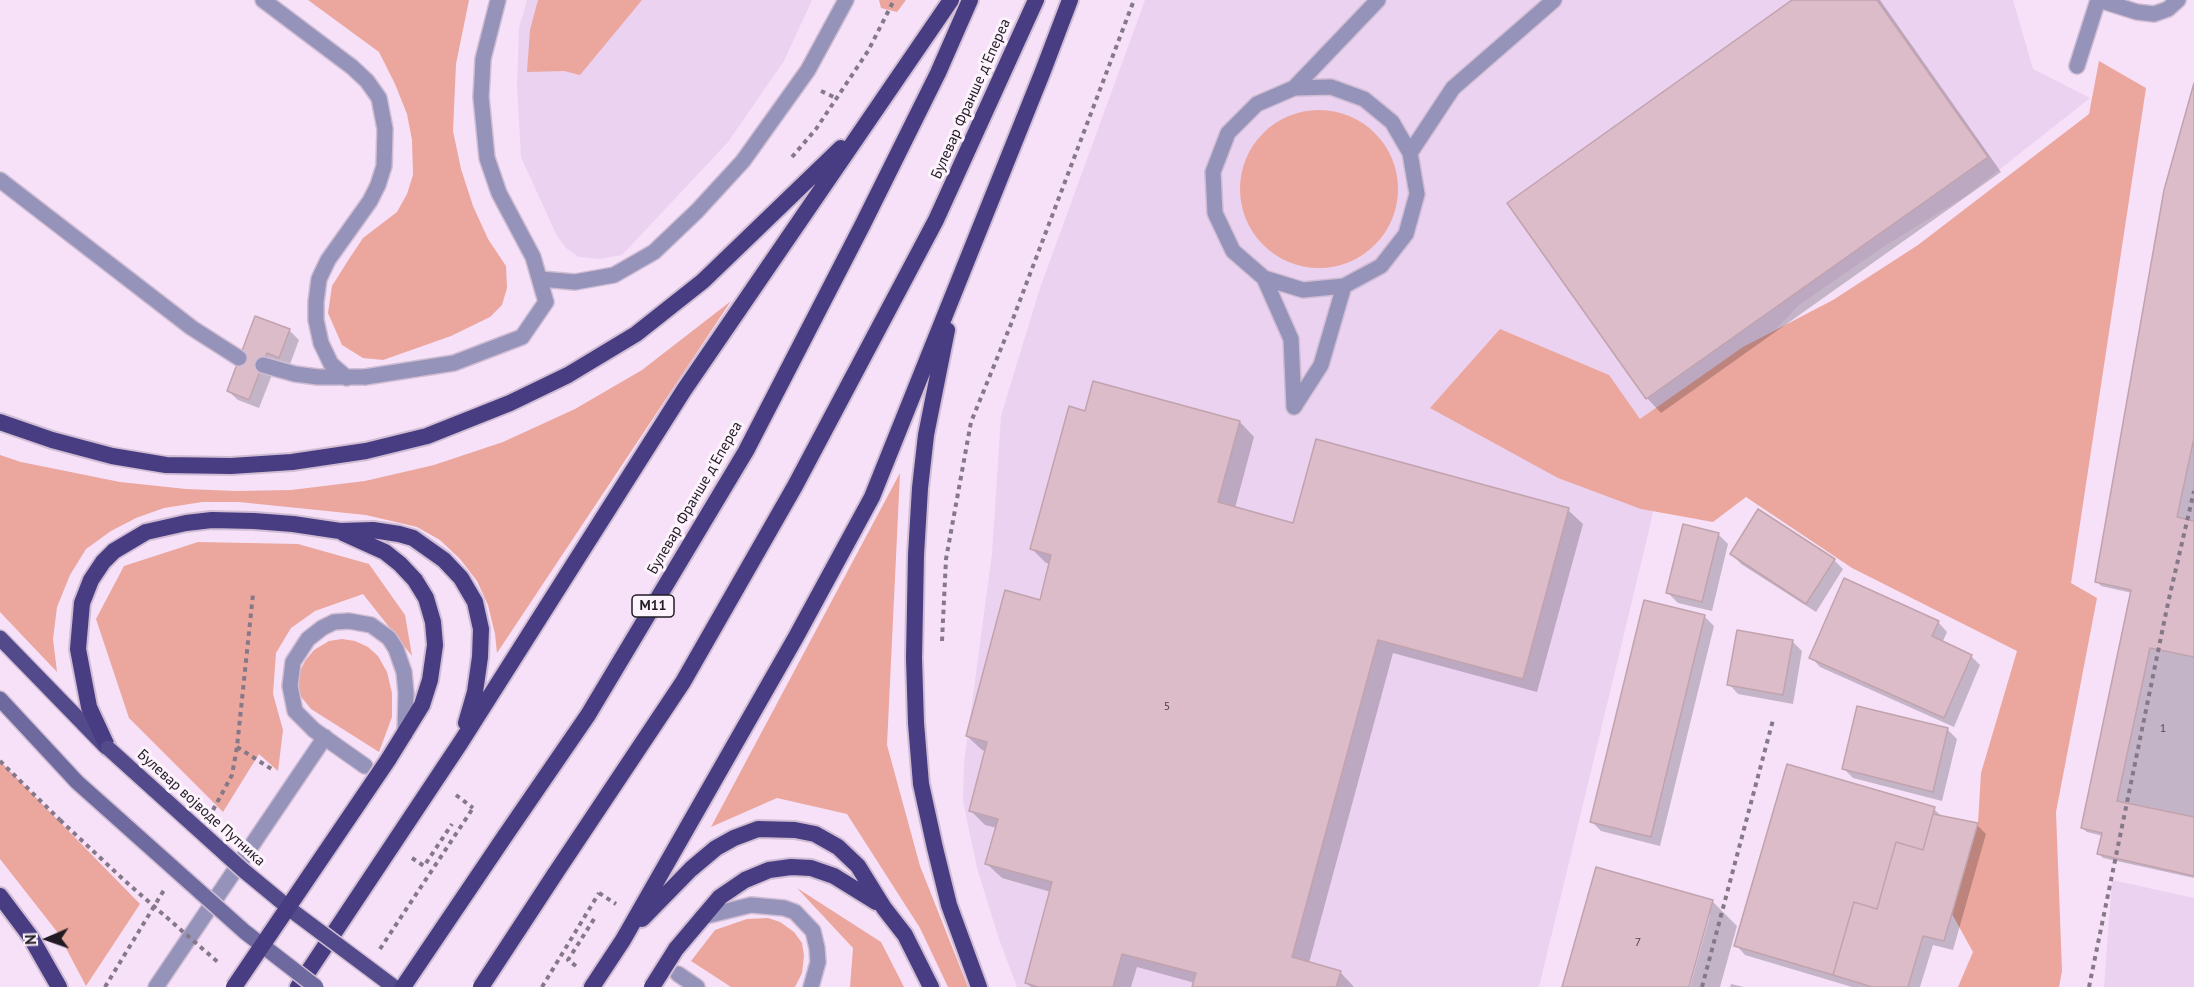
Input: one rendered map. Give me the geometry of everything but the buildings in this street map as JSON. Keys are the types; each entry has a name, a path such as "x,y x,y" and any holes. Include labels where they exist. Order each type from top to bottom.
{"highway":[{"path":"298,987 461,742 684,390 951,0"},
{"name":"Булевар Франше д'Епереа","path":"403,987 588,715 746,452 938,73 970,0"},
{"name":"Булевар Франше д'Епереа","path":"481,987 682,682 795,486 936,220 1036,0"},
{"path":"592,987 623,940 796,638 872,497 1035,93 1070,0"},
{"path":"0,422 52,440 112,456 166,465 292,462 366,451 427,436 510,404 568,375 636,334 702,281 866,124"},
{"path":"956,287 926,435 916,555 914,669 921,784 949,905 979,987"},
{"path":"108,748 88,707 78,649 82,603 91,580 108,557 126,543 146,532 186,523 213,520 293,524 339,531 374,530 399,534 413,538 444,560 461,578 475,602 481,629 475,692 461,742"},
{"path":"234,987 405,734 422,705 430,680 435,645 433,622 415,580 385,552 339,531"},
{"path":"623,940 669,891 716,848 758,829 787,829 815,834 838,847 858,866 905,935 931,987"},
{"path":"652,987 676,949 720,897 745,880 769,870 791,867 811,868 834,876 885,908"},
{"path":"0,896 30,936 59,987"}],"main road":[{"name":"Булевар војводе Путника","path":"0,638 108,748 243,870 295,913 394,987"},
{"path":"0,699 77,782 245,932 316,987"}],"street":[{"path":"263,0 352,67 367,81 379,98 385,129 384,166 370,201 328,260 319,279 316,302 316,320 321,343 332,364 347,378"},
{"path":"263,365 295,374 347,378 454,363 522,337 546,302 533,257 499,193 487,158 483,128 483,59 498,0"},
{"path":"540,279 575,282 614,274 654,252 704,204 743,161 808,70 846,0"},
{"path":"1294,88 1378,0"},
{"path":"1410,153 1453,88 1554,0"},
{"path":"2077,66 2098,0 2137,12 2154,14 2168,9 2178,0"},
{"path":"1264,278 1303,290 1344,286 1381,267 1406,234 1417,194 1410,153 1392,122 1365,99 1331,87 1294,88 1257,104 1228,133 1213,172 1215,213 1233,250 1264,278 1291,339 1294,406 1321,365 1344,286"},
{"path":"0,180 192,328 239,358"},
{"path":"365,766 314,730 295,711 290,686 293,662 308,639 321,628 334,622 349,621 371,625 381,630 389,638 396,649 404,672 405,734"},
{"path":"156,987 325,737"},
{"path":"702,917 751,905 784,908 795,912 813,931 817,948 818,962 811,987"},
{"path":"678,974 697,987"}],"path":[{"path":"942,652 946,559 971,422 1011,324 1134,0"},
{"path":"2089,987 2168,603 2194,492"},
{"path":"1702,987 1773,720"},
{"path":"237,747 294,783"},
{"path":"0,761 125,881 224,967"},
{"path":"374,957 473,808 453,794"},
{"path":"412,858 424,866 452,824"},
{"path":"542,987 599,893 618,905"},
{"path":"579,968 568,960 594,919"}],"shaded area":[{"path":"308,0 469,0 456,64 453,131 461,169 473,206 488,239 506,266 507,288 502,305 490,317 451,336 383,360 363,358 342,345 328,313 332,286 349,259 363,238 397,212 407,194 413,175 412,140 407,114 379,52"},
{"path":"527,0 812,0 784,61 728,142 622,255 599,259 579,257 566,248 557,236 521,157 517,85 519,28"},
{"path":"538,0 642,0 580,75 564,71 527,72 530,30"},
{"path":"879,0 906,0 897,12 881,8"},
{"path":"1145,0 2013,0 2033,69 2090,98 1966,196 1883,247 1799,305 1667,442 1650,526 1539,987 1017,987 977,868 963,801 964,763 992,554 1001,416 1039,291"},
{"path":"2099,61 2146,88 2071,583 2097,598 2056,812 2062,971 2059,987 1958,987 1973,952 1952,914 1978,823 1981,773 2017,651 1852,568 1746,497 1713,522 1641,509 1558,478 1430,408 1500,329 1609,375 1640,419 1743,347 1833,300 1918,245 2089,114"},
{"path":"1319,110 1349,116 1375,133 1392,159 1398,189 1392,219 1375,245 1349,262 1319,268 1289,262 1263,245 1246,219 1240,189 1246,159 1263,133 1289,116"},
{"path":"731,301 497,653 488,605 477,581 460,559 440,540 417,527 366,515 239,502 202,502 164,508 136,518 111,531 86,549 70,575 57,607 53,639 57,672 0,612 0,455 21,462 120,482 186,489 291,490 365,481 434,465 503,442 575,409 642,370"},
{"path":"900,473 887,745 920,866 968,987 948,987 920,928 847,814 777,798 711,827"},
{"path":"198,542 298,544 369,564 405,615 412,656 363,594 315,611 291,628 276,653 273,694 283,730 278,771 259,754 223,812 129,718 96,619 124,566"},
{"path":"342,639 355,641 368,647 378,656 387,672 392,693 392,717 379,752 311,709 298,693 297,677 305,661 314,650 329,641"},
{"path":"0,761 140,904 86,986 58,933 0,859"},
{"path":"2112,880 2194,898 2194,987 2104,987"},
{"path":"797,888 881,942 904,987 850,987 853,948"},
{"path":"768,918 780,922 794,932 802,943 804,956 802,973 795,987 731,987 691,961 715,930 747,919"}]}
